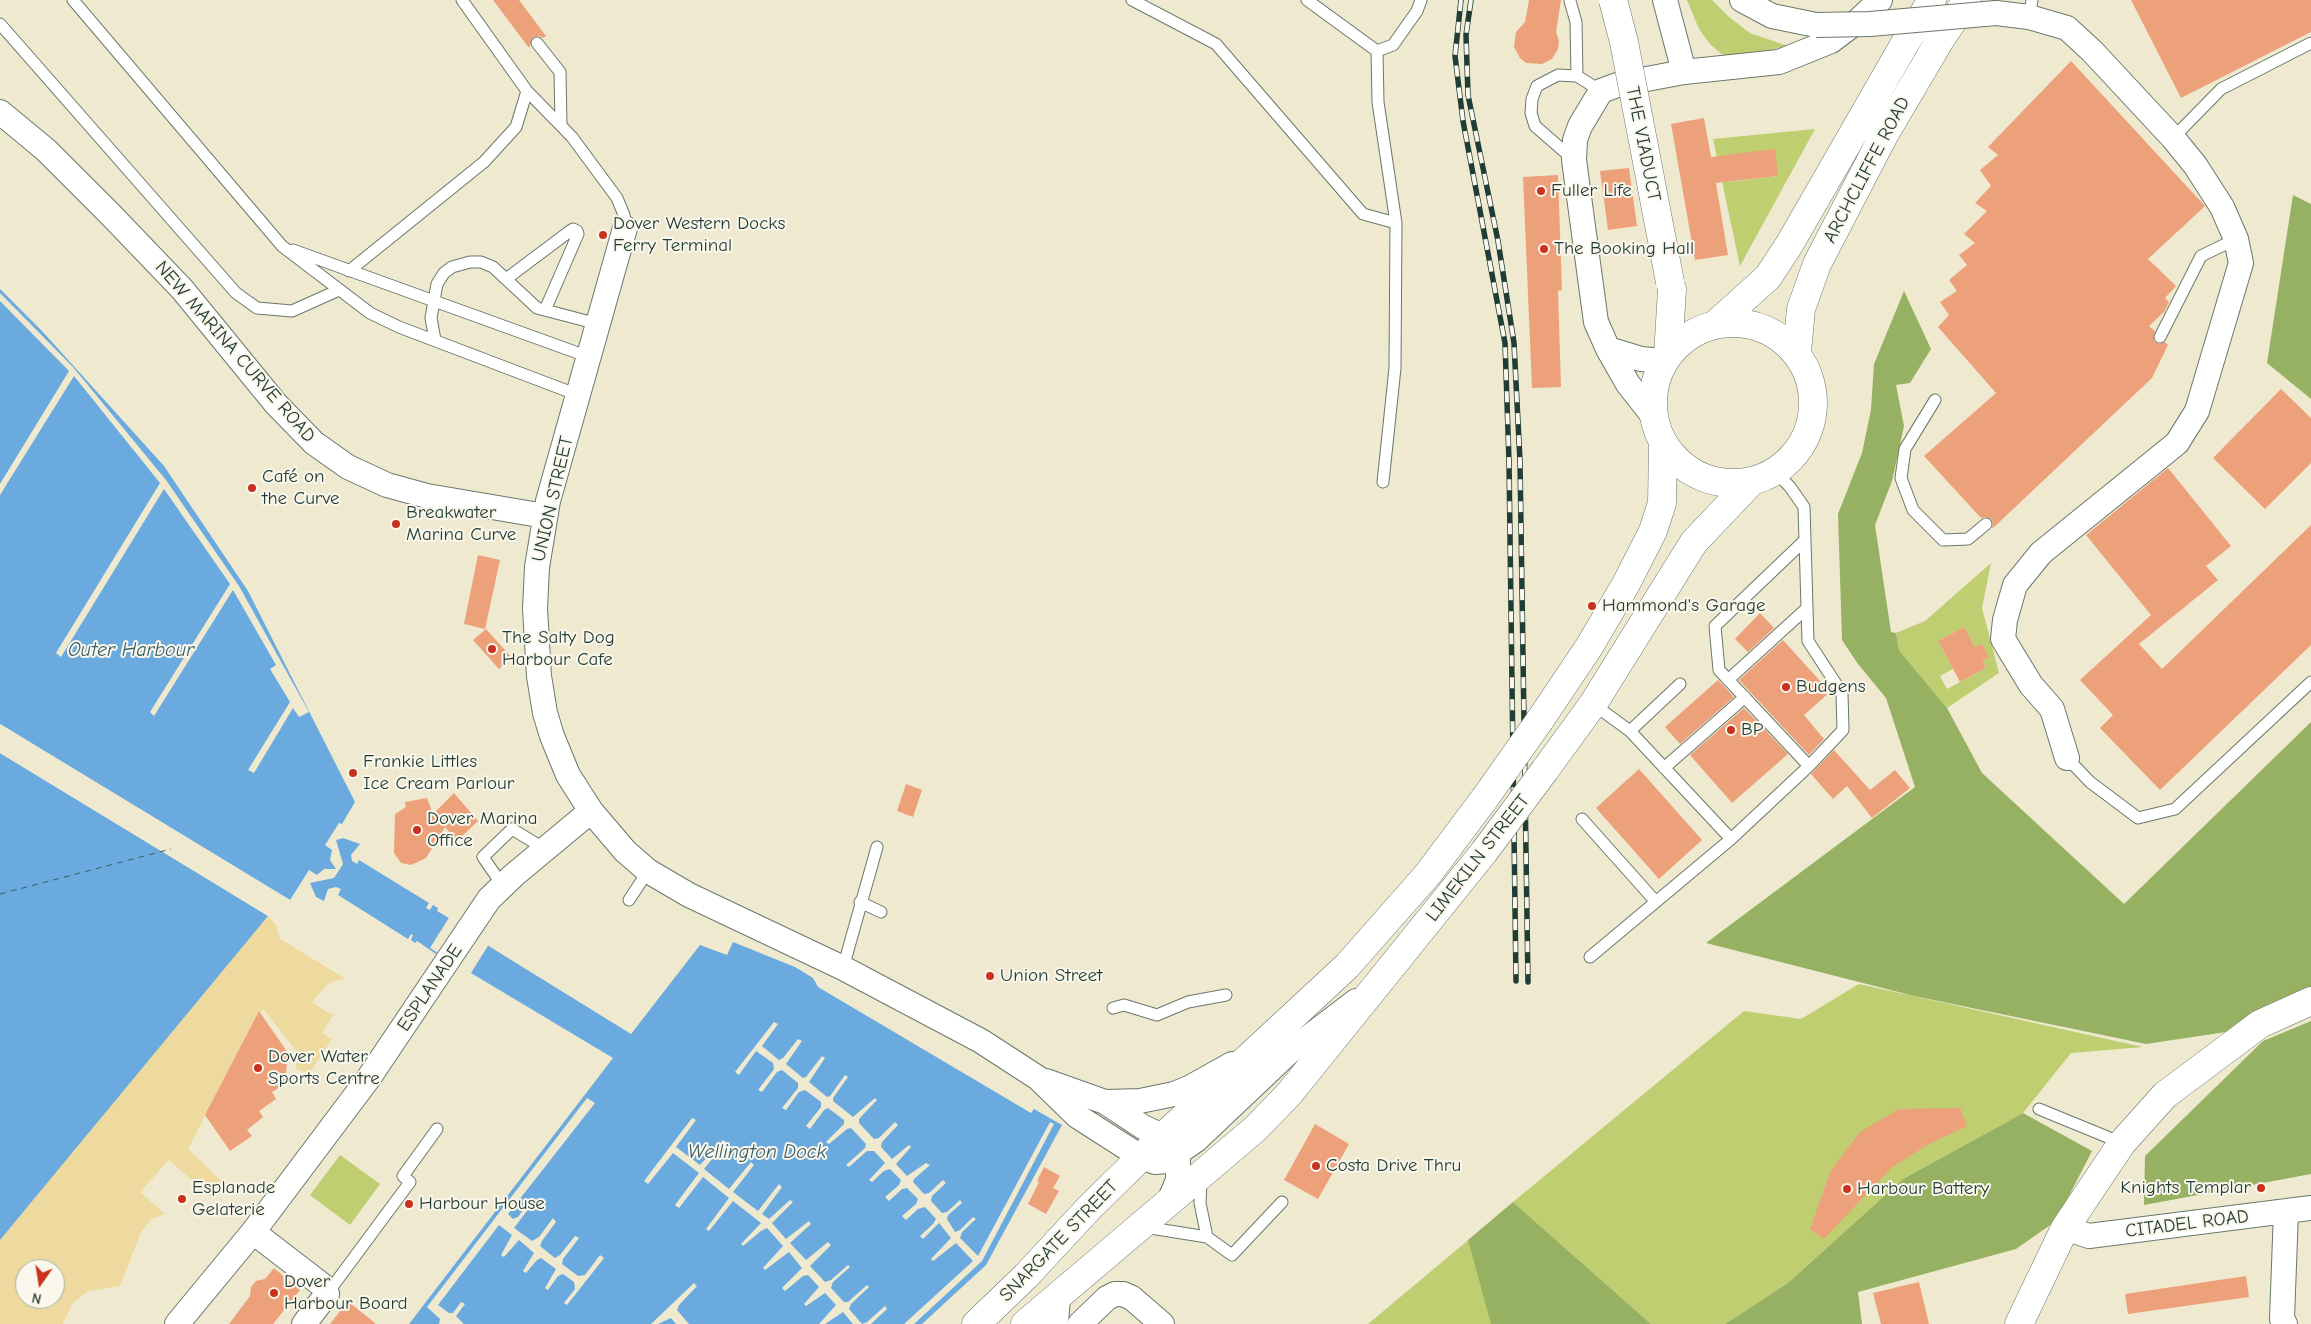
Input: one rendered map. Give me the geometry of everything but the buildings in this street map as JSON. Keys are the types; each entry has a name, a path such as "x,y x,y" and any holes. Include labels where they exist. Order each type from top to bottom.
{"main road":[{"name":"THE VIADUCT","path":"1613,0 1624,42 1671,286 1666,358"},
{"name":"ARCHCLIFFE ROAD","path":"1710,326 1768,277 1790,245 1904,45 1932,0"},
{"name":"ARCHCLIFFE ROAD","path":"1797,352 1801,309 1817,264 1883,137 1940,40 1968,0"},
{"name":"THE VIADUCT","path":"1671,286 1691,319 1710,326"},
{"path":"1734,322 1752,324 1769,330 1797,352 1806,367 1812,383 1813,417 1808,433 1800,448 1789,461 1763,476 1722,482 1701,476 1682,465 1663,443 1654,417 1653,398 1656,379 1666,358 1676,346 1710,326 1734,322"},
{"name":"LIMEKILN STREET","path":"1171,1145 1256,1053 1347,966 1382,927 1428,874 1540,720 1594,639 1626,584 1653,531 1662,503 1663,443"},
{"name":"LIMEKILN STREET","path":"1168,1204 1202,1177 1255,1129 1289,1094 1484,852 1545,770 1593,704 1694,542 1763,476"},
{"path":"2019,1324 2065,1228 2122,1143 2165,1095 2260,1024 2311,1002"},
{"name":"SNARGATE STREET","path":"976,1324 1026,1276 1089,1208 1141,1157 1171,1145"},
{"name":"SNARGATE STREET","path":"1025,1324 1139,1226 1168,1204"}],"street":[{"path":"1665,0 1684,72"},
{"path":"1742,0 1772,16 1816,25 1870,24 1996,13 2030,8 2067,28 2092,51 2173,138 2195,166 2222,207 2236,239 2240,263 2197,411 2177,443 2041,553 2015,585 2005,620 2003,639 2031,686 2052,709 2067,758"},
{"path":"1654,417 1628,384 1608,349 1596,322 1574,160 1575,140 1580,126 1601,90 1620,84 1684,72 1779,62 1831,41 1880,0"},
{"name":"NEW MARINA CURVE ROAD","path":"0,112 46,150 182,289 276,404 314,443 348,467 387,485 427,496 545,516"},
{"name":"UNION STREET","path":"625,228 545,516 535,588 537,654 542,696 545,713 568,775 591,811 625,851 648,871 689,895 843,968 981,1040 1038,1078 1077,1116 1141,1157"},
{"path":"1608,349 1641,359 1666,358"},
{"name":"ESPLANADE","path":"177,1324 253,1232 368,1078 496,893 545,848 591,811"},
{"path":"1168,1204 1178,1180 1171,1145 1196,1140 1289,1052 1380,982"},
{"name":"UNION STREET","path":"1104,1102 1140,1101 1174,1094 1256,1053"},
{"name":"UNION STREET","path":"1038,1078 1104,1102 1171,1145"},
{"name":"CITADEL ROAD","path":"2065,1228 2089,1236 2311,1208"},
{"path":"2279,1322 2286,1211"},
{"path":"253,1232 322,1285 328,1294 304,1324"},
{"path":"1080,1324 1107,1298 1115,1294 1123,1294 1132,1298 1162,1324"},
{"name":"SNARGATE STREET","path":"1056,1324 1058,1296"}],"lane":[{"path":"73,0 282,246 370,313 578,395"},
{"path":"462,0 527,91 561,125 617,198 624,215 625,228"},
{"path":"1132,0 1216,44 1363,214 1396,224"},
{"path":"1307,0 1377,50"},
{"path":"1377,50 1393,45 1418,11 1421,0"},
{"path":"1570,1 1576,22 1577,76"},
{"path":"0,24 236,293 257,308 292,311 339,290"},
{"path":"537,43 560,72 561,125"},
{"path":"2173,138 2221,89 2311,43"},
{"path":"1377,50 1378,102 1396,224 1395,368 1384,482"},
{"path":"1574,160 1535,126 1531,113 1532,98 1537,86 1558,75 1577,76 1601,90"},
{"path":"349,271 484,162 516,127 527,91"},
{"path":"506,279 570,231 573,229 577,231 578,234 545,310"},
{"path":"2160,337 2201,256 2236,239"},
{"path":"282,246 589,357"},
{"path":"435,340 432,333 431,318 437,284 444,273 458,263 481,262 493,266 536,308 598,324"},
{"path":"1935,400 1905,448 1901,478 1913,510 1943,540 1968,539 1986,524"},
{"path":"1590,957 1731,840 1809,766 1843,730 1842,693 1808,641 1804,507 1790,487 1763,476"},
{"path":"1804,541 1715,626 1719,670 1809,766"},
{"path":"1728,680 1807,608"},
{"path":"2067,758 2090,782 2138,818 2175,809 2311,682"},
{"path":"1630,730 1680,684"},
{"path":"1664,768 1745,697"},
{"path":"1593,704 1630,730 1731,840"},
{"path":"1582,819 1656,902"},
{"path":"496,893 483,857 512,829 545,848"},
{"path":"843,968 877,847"},
{"path":"629,900 648,871"},
{"path":"860,902 881,912"},
{"path":"1114,1008 1124,1005 1157,1015 1188,1002 1226,995"},
{"path":"2039,1109 2122,1143"},
{"path":"328,1294 410,1182 403,1176 437,1129"},
{"path":"1202,1177 1200,1203 1207,1237"},
{"path":"1139,1226 1207,1237 1232,1255 1282,1202"}],"green space":[{"path":"1687,0 1712,0 1729,17 1750,33 1788,46 1749,55 1724,56 1710,44 1699,29"},
{"path":"1815,129 1740,266 1713,139","holes":["1725,156 1778,176 1728,182"]},
{"path":"2293,195 2311,204 2311,399 2267,363"},
{"path":"1904,291 1931,349 1910,383 1896,385 1904,426 1892,481 1875,525 1891,632 1896,633 1899,650 1947,708 1982,773 2124,904 2311,722 2311,991 2226,1032 2146,1044 1914,996 1706,943 1915,787 1886,698 1858,664 1842,640 1838,514 1862,453 1871,410 1874,364"},
{"path":"1991,563 1982,608 1999,673 1947,708 1899,650 1896,633 1925,621","holes":["1964,627 1975,647 1989,657 1983,661 1986,668 1947,689 1940,676 1953,669 1938,641"]},
{"path":"1859,984 2143,1047 2071,1053 2023,1113 1903,1179 1788,1283 1725,1324 1651,1324 1513,1202 1744,1011 1801,1019"},
{"path":"2311,1021 2311,1174 2144,1205 2145,1156 2263,1041"},
{"path":"2023,1113 2092,1151 2056,1221 2016,1249 1858,1292 1862,1324 1725,1324 1788,1283 1903,1179"},
{"path":"340,1155 380,1184 350,1225 310,1195"},
{"path":"1513,1202 1651,1324 1491,1324 1468,1240"},
{"path":"1472,1237 1493,1324 1368,1324"}],"sand":[{"path":"268,916 276,925 280,939 346,979 327,985 312,1002 326,1012 334,1014 322,1033 332,1039 309,1074 296,1069 297,1052 264,1010 259,1011 188,1149 222,1182 211,1197 169,1160 140,1192 165,1214 152,1219 141,1232 120,1286 88,1291 72,1304 63,1324 0,1324 0,985"}],"water":[{"name":"Outer Harbour","path":"0,289 42,331 164,466 248,591 355,802 342,824 339,823 325,845 332,850 330,860 336,869 324,869 317,875 309,870 290,900 0,724"},
{"path":"0,753 268,916 0,1240"},
{"name":"Wellington Dock","path":"343,838 360,844 351,855 352,861 357,864 359,860 429,903 426,908 430,910 433,905 438,908 437,911 454,921 453,924 631,1034 700,945 727,955 733,942 795,967 813,978 818,987 1031,1113 1034,1109 1062,1125 986,1265 922,1324 409,1324 613,1058 471,973 438,950 436,954 417,941 415,943 411,940 413,935 411,934 408,939 338,895 341,889 336,887 328,889 324,901 316,897 310,883 334,878 343,864 336,840"}],"pier":[{"path":"0,293 73,367 166,480 239,586 309,712 299,717 293,708 254,773 248,770 290,702 270,669 276,665 233,590 154,716 150,712 230,584 164,489 61,657 56,653 160,483 74,376 0,495 0,484 69,371 0,301"},
{"path":"0,724 290,900 289,902 0,727"},
{"path":"0,751 269,914 270,917 0,753"},
{"path":"450,916 456,920 456,923 489,944 471,973 430,948"},
{"path":"774,1022 778,1024 762,1046 779,1060 783,1058 798,1039 802,1041 786,1064 803,1078 806,1077 822,1056 825,1058 809,1082 827,1097 830,1096 845,1075 848,1077 833,1098 833,1101 853,1117 875,1098 877,1100 859,1119 859,1123 874,1139 879,1138 895,1122 898,1125 882,1142 881,1147 892,1159 909,1145 911,1147 896,1164 907,1176 926,1163 930,1165 913,1182 924,1194 929,1193 943,1180 946,1183 932,1196 931,1201 942,1213 947,1212 960,1200 962,1203 948,1215 947,1219 955,1232 960,1230 973,1217 976,1219 962,1232 960,1238 978,1256 1050,1122 1054,1124 982,1261 914,1324 904,1324 973,1261 956,1243 933,1261 931,1259 951,1238 939,1223 923,1239 920,1236 936,1219 925,1207 918,1209 906,1220 902,1216 916,1204 918,1199 907,1188 902,1189 889,1201 885,1197 899,1185 901,1180 890,1169 884,1171 872,1182 869,1180 885,1163 874,1151 867,1151 849,1167 846,1165 865,1148 866,1144 851,1128 847,1129 829,1144 826,1142 844,1124 844,1120 828,1108 824,1110 810,1129 806,1126 821,1107 821,1102 805,1090 799,1092 786,1110 782,1108 798,1088 798,1083 782,1070 777,1072 762,1092 758,1090 774,1069 773,1063 756,1051 739,1075 735,1072"},
{"path":"587,1098 595,1103 508,1214 513,1219 518,1217 530,1200 533,1203 514,1228 532,1241 539,1237 553,1218 556,1222 540,1246 555,1258 560,1255 575,1236 579,1238 563,1259 562,1264 578,1276 585,1275 600,1255 604,1258 567,1305 564,1303 575,1289 574,1282 563,1274 558,1276 548,1290 545,1288 556,1269 541,1258 526,1273 523,1271 534,1253 519,1240 504,1257 501,1255 512,1235 499,1225 438,1305 449,1313 453,1313 461,1302 465,1304 456,1316 464,1324 439,1324 440,1319 427,1307"},
{"path":"692,1118 696,1120 676,1147 700,1165 723,1140 726,1142 704,1169 729,1189 751,1162 754,1165 733,1192 758,1211 779,1184 782,1187 762,1214 769,1219 790,1200 793,1202 772,1223 786,1239 809,1221 811,1224 790,1243 806,1260 828,1242 831,1245 810,1266 825,1282 831,1280 848,1265 850,1267 833,1282 831,1288 844,1302 848,1302 867,1285 869,1287 851,1304 849,1309 862,1324 853,1324 843,1312 825,1324 819,1324 836,1305 825,1293 806,1306 804,1304 819,1287 808,1275 803,1276 785,1291 782,1288 802,1268 789,1252 765,1270 763,1268 783,1246 767,1228 743,1246 741,1244 761,1223 733,1201 709,1231 706,1229 729,1198 703,1177 679,1208 675,1205 699,1173 673,1153 648,1184 644,1181"},
{"path":"694,1283 697,1286 679,1305 677,1310 689,1324 676,1324 671,1318 658,1324 651,1324"},
{"path":"885,1306 887,1309 871,1324 862,1324 867,1322"}],"ferry route":[{"path":"0,894 171,849"}],"railway":[{"path":"1461,0 1455,56 1463,121 1505,343 1509,461 1516,981"},
{"path":"1471,0 1466,35 1468,95 1498,241 1514,343 1520,461 1528,982"}],"place":[{"name":"Fuller Life","path":"1541,191"},
{"name":"Dover Western Docks Ferry Terminal","path":"603,235"},
{"name":"The Booking Hall","path":"1544,249"},
{"name":"Café on the Curve","path":"252,488"},
{"name":"Breakwater Marina Curve","path":"396,524"},
{"name":"Hammond's Garage","path":"1592,606"},
{"name":"The Salty Dog Harbour Cafe","path":"492,649"},
{"name":"Budgens","path":"1786,687"},
{"name":"BP","path":"1731,730"},
{"name":"Frankie Littles Ice Cream Parlour","path":"353,773"},
{"name":"Dover Marina Office","path":"417,830"},
{"name":"Union Street","path":"990,976"},
{"name":"Dover Water Sports Centre","path":"258,1068"},
{"name":"Costa Drive Thru","path":"1316,1166"},
{"name":"Knights Templar","path":"2261,1188"},
{"name":"Harbour Battery","path":"1847,1189"},
{"name":"Esplanade Gelaterie","path":"182,1199"},
{"name":"Harbour House","path":"409,1204"},
{"name":"Dover Harbour Board","path":"274,1293"}]}
